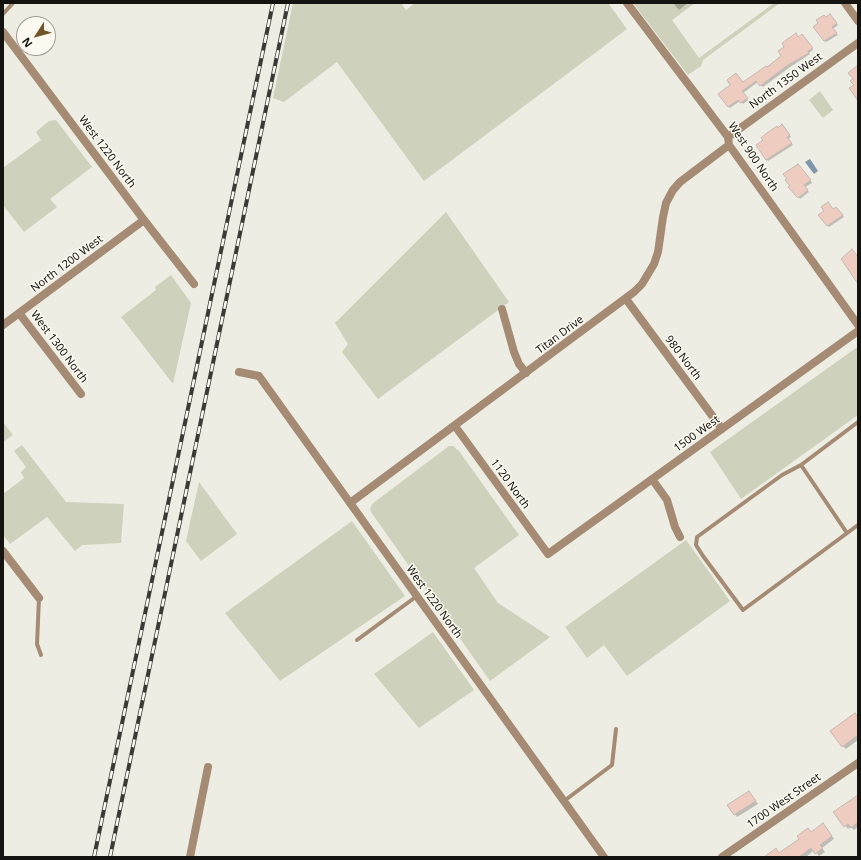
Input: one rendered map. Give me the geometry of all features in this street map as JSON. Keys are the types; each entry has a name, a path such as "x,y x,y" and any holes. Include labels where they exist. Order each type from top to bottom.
{"street":[{"name":"West 900 North","path":"627,3 728,141 858,325"},
{"path":"845,3 858,21"},
{"name":"West 1220 North","path":"3,32 194,284"},
{"name":"North 1350 West","path":"728,141 858,43"},
{"name":"Titan Drive","path":"350,503 626,299 642,284 654,264 658,252 666,203 673,190 680,182 728,141"},
{"name":"North 1200 West","path":"3,325 144,220"},
{"name":"980 North","path":"626,299 722,429"},
{"path":"502,309 514,352 519,364 526,373"},
{"name":"West 1300 North","path":"19,313 81,394"},
{"name":"1500 West","path":"548,554 858,331"},
{"name":"West 1220 North","path":"239,372 259,376 604,857"},
{"name":"1120 North","path":"455,426 548,554"},
{"path":"652,479 666,500 680,537"},
{"path":"3,551 39,598"},
{"name":"1700 West Street","path":"722,857 858,763"},
{"path":"190,857 208,767"}],"lane":[{"path":"3,14 13,3"},
{"path":"858,422 801,465 782,475 697,537 696,545 743,610 858,525"},
{"path":"801,465 847,533"},
{"path":"356,640 417,596"},
{"path":"39,598 37,644 41,655"},
{"path":"564,801 612,764 616,729"}],"green space":[{"path":"293,3 401,3 406,10 415,3 608,3 627,29 424,181 337,62 284,102 273,98"},
{"path":"633,3 695,3 672,20 699,58 774,3 780,3 703,60 701,66 688,75"},
{"path":"820,91 833,110 823,118 809,100"},
{"path":"56,120 92,167 50,199 57,207 24,232 3,205 3,168 41,140 36,132 49,121"},
{"path":"446,212 509,302 378,399 342,352 348,344 335,323"},
{"path":"171,275 191,303 173,384 121,317 156,290 155,287"},
{"path":"858,348 858,415 741,499 710,452"},
{"path":"3,422 13,435 3,442"},
{"path":"22,445 66,502 124,504 121,543 82,545 75,551 47,517 10,544 3,535 3,494 24,478 21,472 26,467 14,451"},
{"path":"449,446 453,446 459,451 519,535 474,568 498,603 550,637 490,681 370,509 372,504"},
{"path":"199,482 237,534 201,561 186,541"},
{"path":"352,521 405,596 280,681 225,613"},
{"path":"686,540 730,601 627,676 604,645 587,658 565,627"},
{"path":"433,632 474,690 419,728 374,674"}],"water":[{"path":"810,159 818,171 814,174 805,162"}],"building":[{"path":"830,14 837,23 832,27 837,33 824,41 813,27 818,23 816,20 824,15 826,17"},
{"path":"796,33 798,37 802,34 813,48 808,51 809,53 788,65 760,86 756,81 742,91 748,98 740,103 738,100 728,107 718,94 730,85 727,80 736,73 743,82 766,66 767,67 781,56 778,51 784,47 782,43"},
{"path":"858,65 858,101 849,88 854,85 850,81 853,79 848,73"},
{"path":"782,124 790,135 787,137 792,143 766,160 756,145 763,140 761,138 767,133 777,126 778,128"},
{"path":"798,164 811,180 804,185 808,190 798,198 788,187 790,186 785,180 787,179 783,174"},
{"path":"828,202 833,209 836,207 843,215 827,226 818,215 824,211 821,207"},
{"path":"852,249 858,257 858,284 841,259"},
{"path":"855,713 858,717 858,735 842,747 830,731"},
{"path":"749,791 756,801 734,815 727,805"},
{"path":"858,795 858,822 851,828 848,824 844,827 833,812"},
{"path":"823,823 832,836 820,845 823,848 815,854 811,848 799,857 764,857 776,848 779,853 799,839 797,836 808,828 811,832"}],"railway":[{"path":"94,857 273,3"},
{"path":"110,857 288,3"}]}
